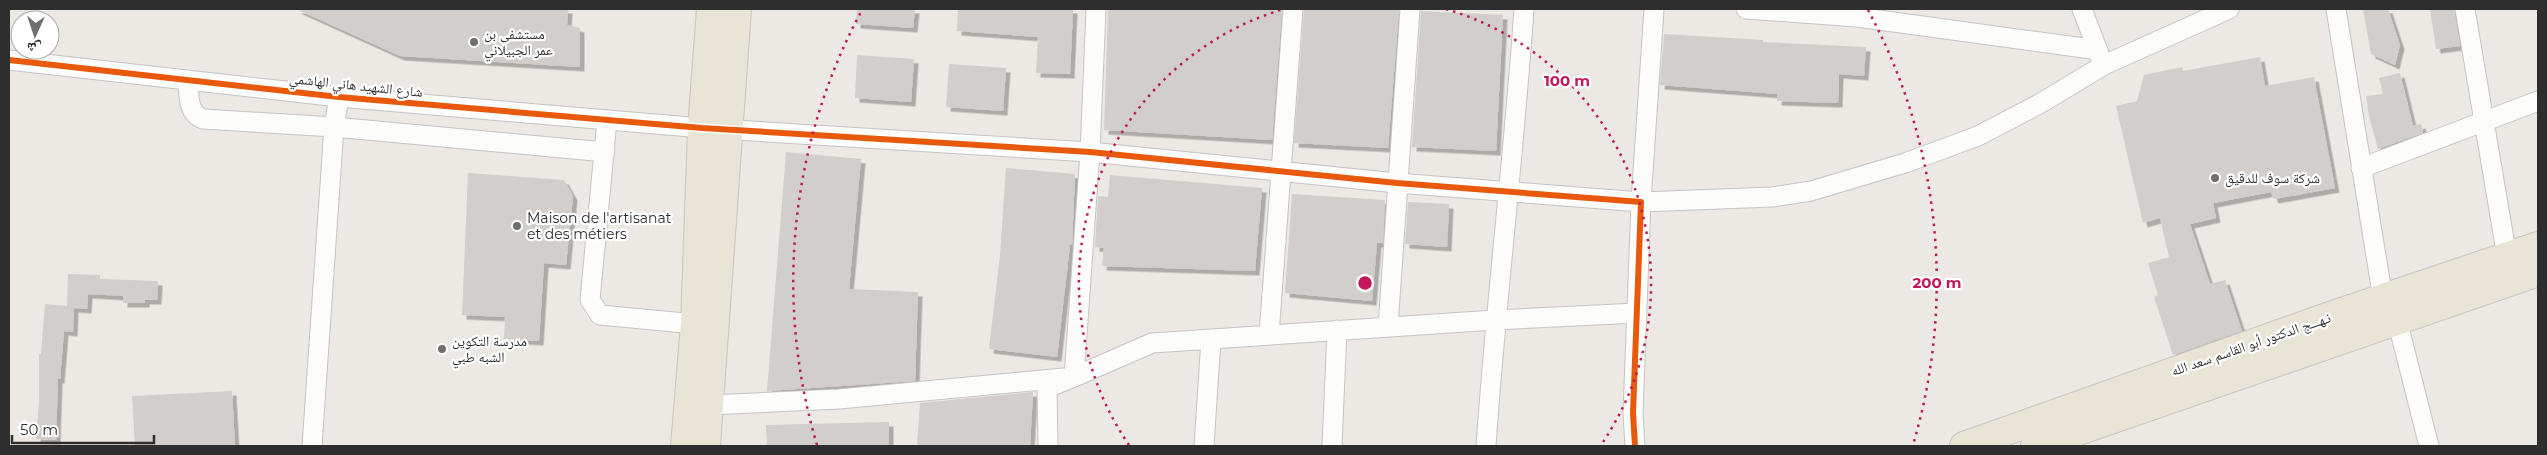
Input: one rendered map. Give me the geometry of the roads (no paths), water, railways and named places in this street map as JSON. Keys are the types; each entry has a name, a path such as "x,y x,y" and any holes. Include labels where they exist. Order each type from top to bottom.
{"main road":[{"path":"706,446 709,405 715,129 707,55 711,9"},
{"path":"685,446 695,324 715,129 734,57 737,9"},
{"path":"707,55 734,57"},
{"name":"نـهـــج الدكتور أبو القاسم سعد الله","path":"2037,446 2390,310 2507,257 2538,246"},
{"name":"نـهـــج الدكتور أبو القاسم سعد الله","path":"1964,446 2390,310 2538,272"}],"street":[{"path":"1074,377 1078,285 1090,152 1096,9"},
{"path":"1268,335 1294,9"},
{"path":"1388,327 1410,9"},
{"path":"1486,446 1495,320 1508,191 1516,134 1524,9"},
{"path":"1635,446 1633,413 1641,202 1654,9"},
{"path":"1746,9 1857,17 2101,57"},
{"path":"2082,9 2101,57"},
{"name":"شارع الشهيد هاني الهاشمي","path":"9,60 339,97 715,129 1090,152 1397,183 1641,202 1772,198 1810,191 1905,164 1978,136 2042,103 2101,57 2230,9"},
{"path":"2336,9 2361,168 2390,310 2429,446"},
{"path":"2465,9 2507,257"},
{"path":"188,80 191,110 196,116 203,119 334,127 605,152"},
{"path":"312,446 334,127 339,97"},
{"path":"2361,168 2538,101"},
{"path":"607,120 590,300 600,315 695,324"},
{"path":"1048,446 1047,388 1152,343 1495,320 1637,313"},
{"path":"1332,446 1337,330"},
{"path":"1204,446 1211,339"},
{"path":"709,405 839,399 1074,377"}],"place":[{"name":"مستشفى بن عمر الجبيلاني","path":"474,42"},
{"name":"شركة سوف للدقيق","path":"2215,178"},
{"name":"Maison de l'artisanat et des métiers","path":"517,226"},
{"name":"مدرسة التكوين الشبه طبي","path":"442,349"}]}
